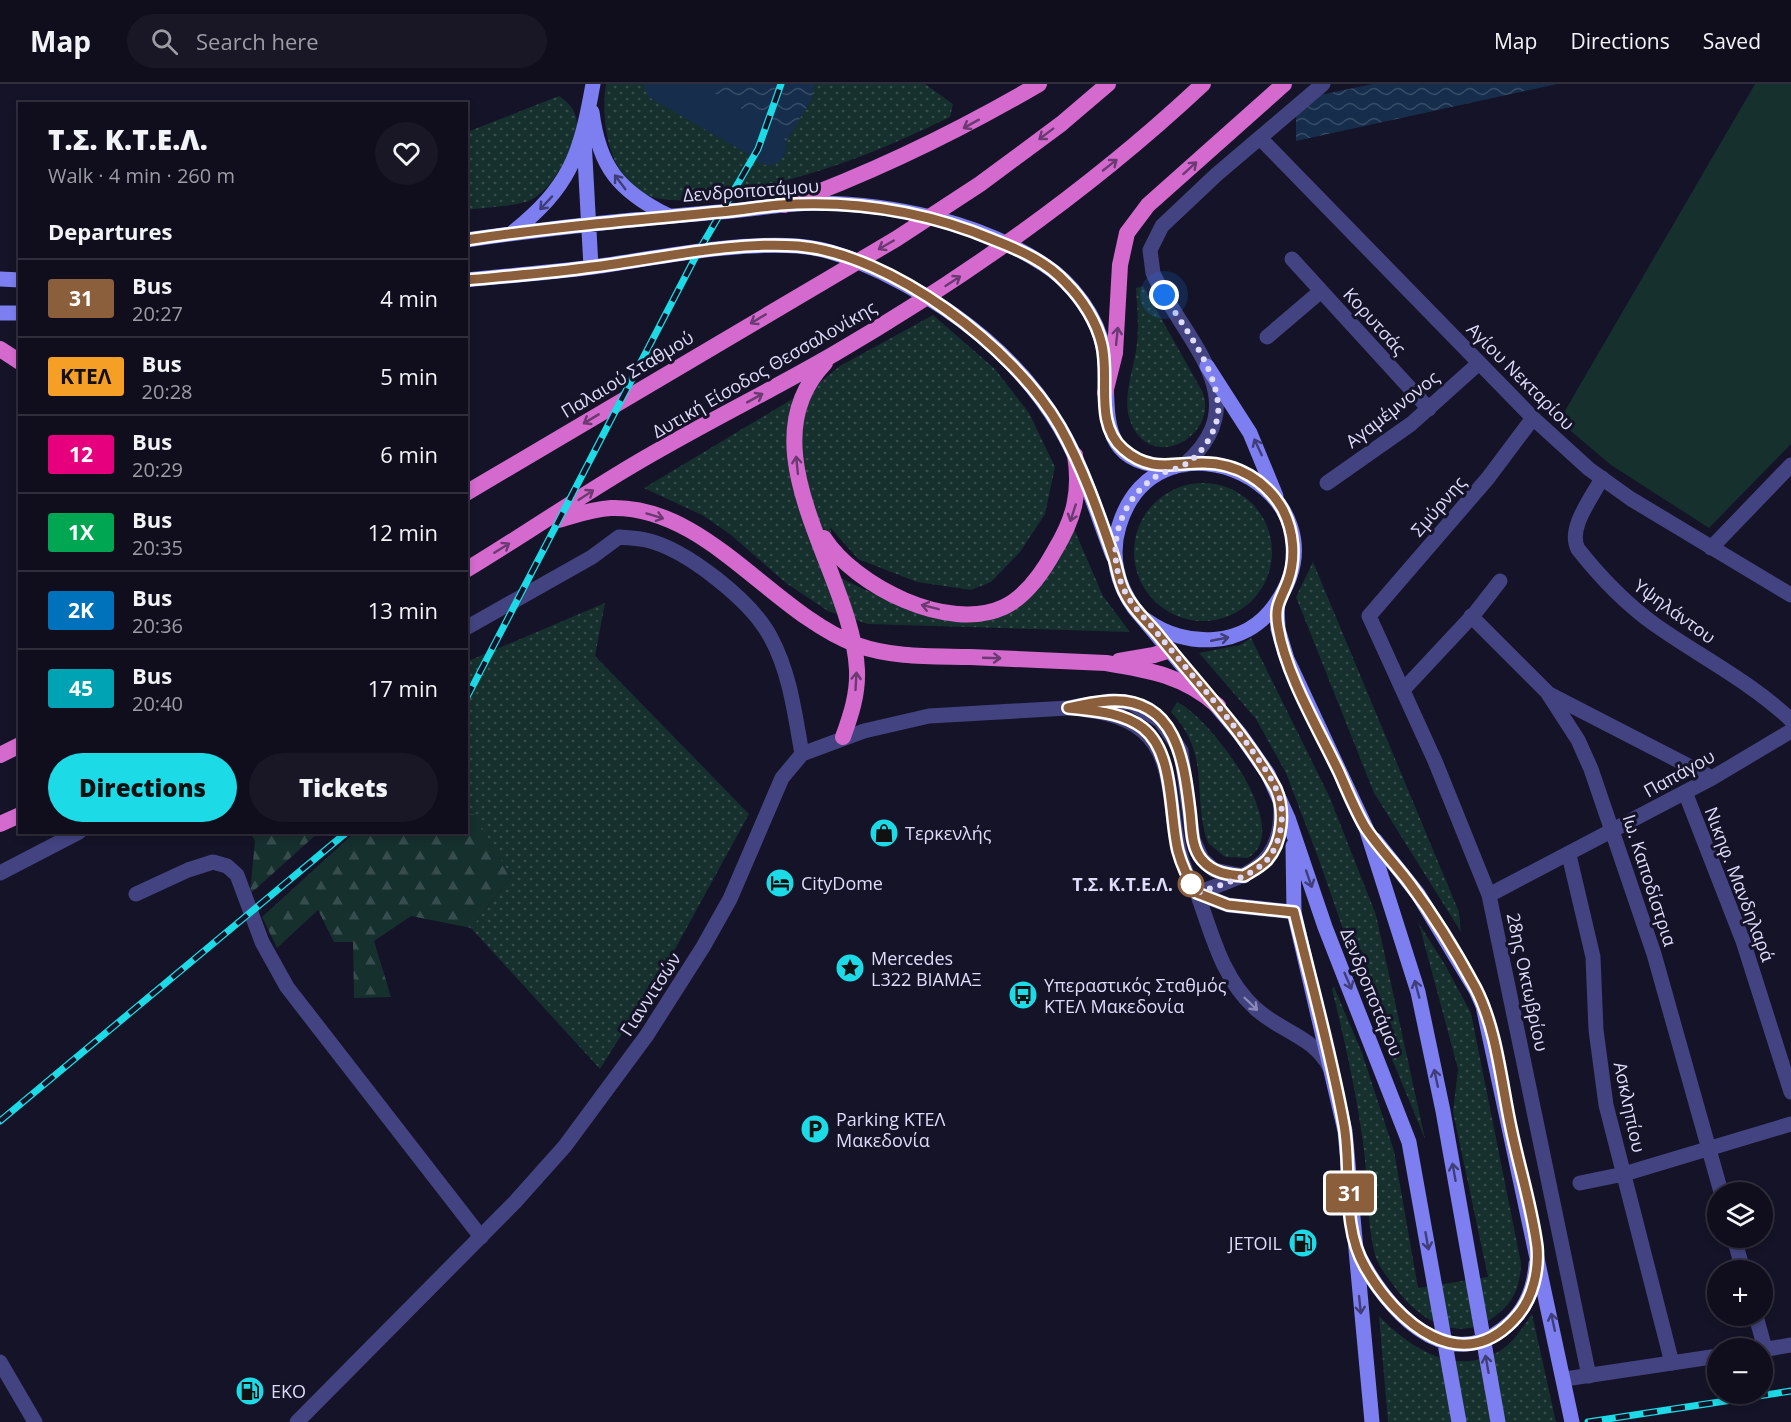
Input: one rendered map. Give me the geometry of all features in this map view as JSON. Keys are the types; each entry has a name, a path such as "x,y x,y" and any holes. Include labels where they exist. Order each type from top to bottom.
{"highway":[{"path":"784,205 897,160 967,126 1039,84"},
{"name":"Παλαιού Σταθμού","path":"468,492 896,239 980,184 1060,124 1108,84"},
{"path":"1105,393 1115,353 1122,249 1131,227 1148,205 1284,84"},
{"name":"Δυτική Είσοδος Θεσσαλονίκης","path":"537,526 624,470 834,354 954,280 1037,223 1116,161 1198,89"},
{"path":"0,349 18,361"},
{"path":"834,354 817,371 796,412 794,434 797,473 854,648 855,696 843,737"},
{"path":"812,521 844,562 880,589 935,609 969,613 988,612 1011,603 1024,592 1044,568 1062,539 1077,498 1079,478 1075,455"},
{"path":"468,569 537,526 590,510 613,508 640,511 668,520 704,540 815,623 843,639 871,649 926,656 1106,663 1180,680 1202,692 1218,706"},
{"path":"1106,663 1170,650"},
{"path":"0,755 18,746"},
{"path":"0,824 18,815"}],"main road":[{"path":"512,233 534,215 560,188 570,171 584,134 592,90"},
{"path":"592,90 594,131 608,164 622,188 641,202 667,215"},
{"path":"584,134 591,267"},
{"name":"Δενδροποτάμου","path":"468,240 667,215 784,205 837,204 898,210 980,234 1038,260 1063,279 1092,318 1104,351 1107,424 1122,448 1144,461 1181,466 1211,463 1237,469 1260,483 1278,502 1289,528 1293,556 1289,576 1277,602 1262,620 1242,632 1220,639 1197,641 1168,634 1146,620"},
{"name":"Δενδροποτάμου","path":"468,280 591,267 698,252 782,246 813,248 841,254 934,301 976,330 1032,387 1075,455 1125,594 1218,706 1256,756 1279,797 1293,831 1325,927 1409,1143 1459,1422"},
{"path":"0,279 18,280"},
{"path":"0,313 18,313"},
{"path":"1207,366 1250,433 1267,470 1278,502"},
{"name":"Δενδροποτάμου","path":"1115,561 1118,531 1130,503 1145,485 1181,466"},
{"name":"Δενδροποτάμου","path":"1277,602 1278,628 1287,659 1366,828 1418,992 1443,1111 1498,1422"},
{"path":"1170,650 1197,641"},
{"path":"1366,828 1418,894 1483,1006 1538,1252 1572,1422"},
{"path":"1293,831 1294,912 1345,1131 1372,1422"},
{"path":"1294,912 1311,917 1325,927"},
{"path":"1354,1246 1375,1283 1405,1318 1436,1338 1460,1345 1472,1344 1493,1336 1518,1314 1531,1292 1538,1252"}],"street":[{"path":"1181,466 1205,444 1218,417 1218,401 1207,366 1158,283 1151,267 1150,250 1166,222 1323,84"},
{"name":"Αγίου Νεκταρίου","path":"1260,138 1533,418 1602,478 1649,511 1791,595"},
{"name":"Κορυτσάς","path":"1292,259 1429,409"},
{"path":"1267,337 1321,291"},
{"name":"Αγαμέμνονος","path":"1327,483 1429,409 1479,363"},
{"name":"Σμύρνης","path":"1369,616 1488,478 1533,418"},
{"path":"1711,548 1791,465"},
{"name":"Υψηλάντου","path":"1602,478 1574,535 1575,543 1585,558 1612,588 1643,616 1769,701 1791,720"},
{"path":"468,627 513,604 592,557 619,537 647,540 689,561 726,586 753,612 771,638 785,675 802,754"},
{"path":"1403,690 1500,581"},
{"name":"28ης Οκτωβρίου","path":"1369,616 1463,825 1489,895 1589,1376"},
{"name":"Ιω. Καποδίστρια","path":"1471,616 1547,692 1578,740 1614,831 1654,954 1718,1182"},
{"path":"1547,692 1712,778"},
{"name":"Γιαννιτσών","path":"297,1422 481,1237 566,1146 647,1035 730,899 775,791 788,769 802,754 843,737 890,724 938,715 1068,708 1120,701 1141,707 1161,721 1176,740 1183,759 1193,839 1198,853 1214,870 1244,876"},
{"name":"Γιαννιτσών","path":"1068,708 1103,712 1121,717 1144,729 1155,741 1166,771 1178,853 1197,893 1223,966 1238,990 1261,1014 1317,1049 1334,1076"},
{"name":"Παπάγου","path":"1489,895 1712,778 1791,731"},
{"name":"Νικηφ. Μανδηλαρά","path":"1685,792 1743,941 1791,1092"},
{"path":"1197,893 1244,876 1265,861 1277,843 1281,825 1279,797"},
{"path":"0,873 75,834"},
{"name":"Ασκληπίου","path":"1569,855 1593,957 1596,1030 1606,1105 1672,1363"},
{"path":"136,894 188,870 213,862 227,866 237,874 262,942 286,987 481,1237"},
{"path":"1197,893 1228,905 1294,912"},
{"path":"1580,1183 1624,1174 1791,1124"},
{"path":"1773,1348 1791,1346"},
{"path":"1565,1379 1707,1358"},
{"path":"0,1362 35,1422"}],"green space":[{"path":"606,84 925,84 953,104 950,117 843,163 760,187 700,199 669,200 649,196 635,189 616,164 606,132 604,99"},
{"path":"1755,84 1791,84 1791,444 1709,528 1611,465 1559,421"},
{"path":"559,96 573,110 577,127 575,138 564,163 539,195 525,202 468,210 468,132"},
{"path":"1143,286 1202,391 1205,405 1203,419 1186,440 1161,447 1149,444 1138,435 1128,413 1128,390 1138,336 1136,288"},
{"path":"933,315 995,369 1029,413 1055,467 1045,514 1020,552 991,582 971,590 917,582 858,559 830,527 840,578 907,609 1019,606 1074,529 1103,596 1130,632 868,624 828,611 786,583 731,535 704,516 644,488 819,383 840,366"},
{"path":"1203,483 1230,488 1242,494 1252,503 1261,513 1267,525 1272,552 1267,579 1261,591 1252,601 1242,610 1230,616 1203,621 1176,616 1164,610 1154,601 1145,591 1139,579 1134,552 1139,525 1145,513 1154,503 1164,494 1176,488"},
{"path":"1313,562 1459,912 1461,932 1374,793 1296,597"},
{"path":"605,603 595,656 749,814 674,951 600,1069 471,928 511,877 474,815 468,814 468,661"},
{"path":"1251,638 1330,798 1376,915 1425,1139 1368,1001 1286,773 1256,719 1199,653 1240,645"},
{"path":"1177,702 1209,729 1227,751 1243,775 1255,800 1262,824 1260,844 1248,858 1225,857 1208,843 1203,825 1199,775 1192,744 1184,728 1171,712"},
{"path":"468,814 474,814 511,877 471,928 411,916 374,941 391,997 354,998 353,942 334,942 318,910 277,948 262,917 353,834 468,834"},
{"path":"252,834 317,834 250,894 255,841"},
{"path":"1419,924 1444,963 1471,1013 1521,1263 1515,1294 1507,1306 1494,1317 1465,1329 1450,1328 1423,1316 1400,1294 1376,1259 1370,1230 1364,1150 1358,1110 1332,989 1334,987 1362,1053 1394,1151 1418,1288 1488,1277 1453,1112 1458,1069"},
{"path":"1532,1314 1556,1422 1388,1422 1379,1316 1418,1348 1449,1360 1465,1361 1481,1359 1503,1349 1517,1335"}],"water":[{"path":"673,84 815,84 811,100 779,153"},
{"path":"1373,84 1557,84 1296,141 1296,100"}],"waterway":[{"path":"662,84 762,141 768,147"}],"railway":[{"path":"468,695 698,252 758,149 781,84"},
{"path":"0,1121 345,834"},
{"path":"1588,1422 1791,1391"}],"bus line":[{"name":"31","path":"468,240 667,215 819,203 884,207 958,226 1014,248 1043,263 1063,279 1080,299 1098,330 1104,351 1107,424 1111,435 1128,454 1166,467 1204,463 1230,467 1249,475 1270,492 1284,514 1292,542 1291,570 1287,584 1277,602 1276,613 1287,659 1366,828 1418,894 1476,990 1491,1031 1538,1252 1531,1292 1522,1309 1507,1326 1493,1336 1472,1344 1460,1345 1446,1342 1410,1323 1375,1283 1354,1246 1345,1131 1294,912 1228,905 1212,901 1197,893 1186,875 1178,853 1166,771 1155,741 1137,724 1121,717 1103,712 1068,708 1120,701 1141,707 1155,716 1172,733 1181,751 1193,839 1202,859 1207,865 1221,873 1244,876 1262,865 1269,857 1277,843 1281,825 1279,797 1276,789 1240,734 1128,599 1075,455 1047,406 1017,369 976,330 934,301 841,254 813,248 782,246 698,252 591,267 468,280"}],"place":[{"name":"Τερκενλής","path":"884,833"},
{"name":"CityDome","path":"780,883"},
{"name":"Τ.Σ. Κ.Τ.Ε.Λ.","path":"1191,884"},
{"name":"Mercedes L322 ΒΙΑΜΑΞ","path":"850,968"},
{"name":"Υπεραστικός Σταθμός ΚΤΕΛ Μακεδονία","path":"1023,995"},
{"name":"Parking ΚΤΕΛ Μακεδονία","path":"815,1129"},
{"name":"JETOIL","path":"1303,1243"},
{"name":"ΕΚΟ","path":"250,1391"}],"route":[{"path":"1164,295 1207,366 1219,407 1216,423 1199,452 1184,465 1169,470 1145,485 1126,509 1116,538 1117,572 1128,599 1218,706 1268,774 1279,797 1281,825 1277,843 1262,865 1244,876 1197,893 1191,884"}]}
